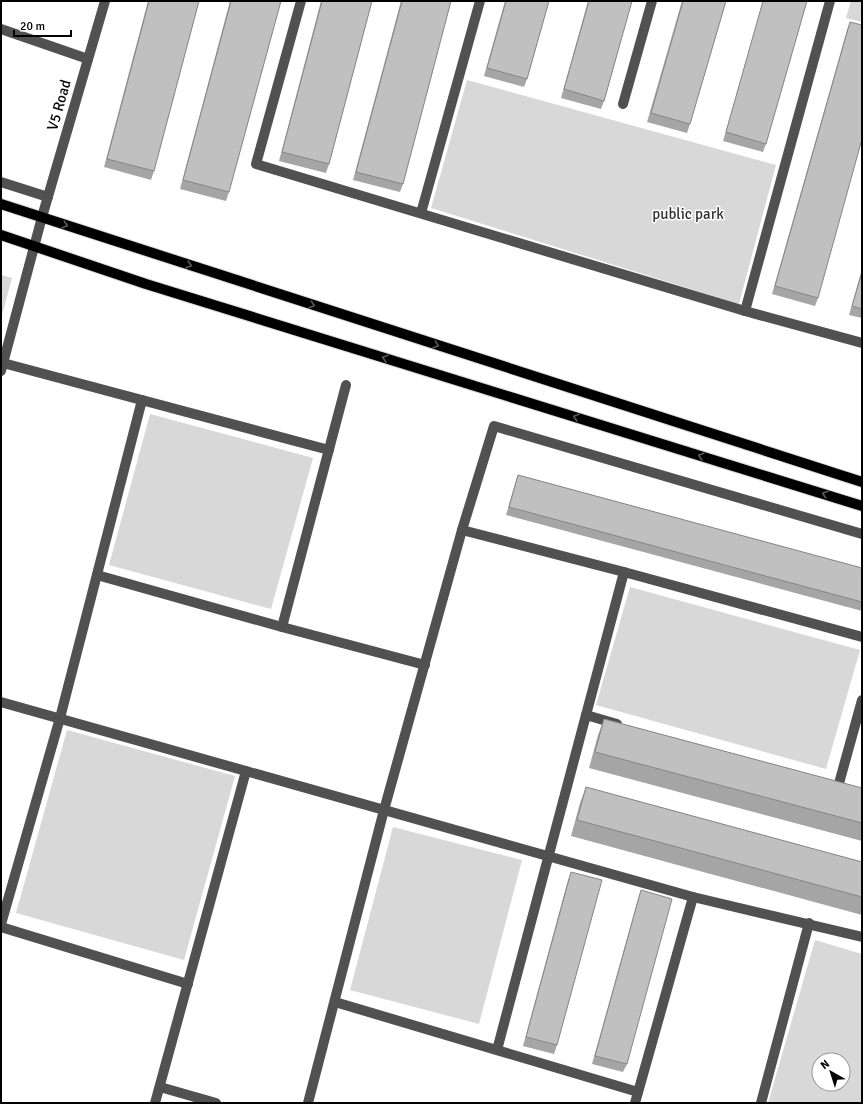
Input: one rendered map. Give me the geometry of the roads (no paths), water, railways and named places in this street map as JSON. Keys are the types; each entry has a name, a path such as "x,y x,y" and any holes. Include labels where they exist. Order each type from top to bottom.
{"main road":[{"path":"1,204 862,482"},
{"path":"1,235 146,284 862,506"}],"street":[{"name":"V5 Road","path":"2,367 42,217 105,1"},
{"path":"301,1 256,164 745,311 862,343"},
{"path":"421,213 480,1"},
{"path":"623,104 652,1"},
{"path":"745,311 830,1"},
{"path":"1,29 88,59"},
{"path":"1,182 48,196"},
{"path":"2,367 142,400 329,450"},
{"path":"282,627 346,385"},
{"path":"142,400 60,718 1,926 188,984"},
{"path":"308,1103 384,810 462,530 494,426 862,534"},
{"path":"462,530 624,572 862,637"},
{"path":"497,1050 624,572"},
{"path":"97,575 425,665"},
{"path":"850,790 834,786 862,700"},
{"path":"1,702 693,897 809,923 862,937"},
{"path":"586,715 624,726"},
{"path":"155,1103 246,771"},
{"path":"635,1103 693,897"},
{"path":"760,1103 809,923"},
{"path":"334,1002 638,1092"},
{"path":"160,1087 216,1103"}],"park label":[{"name":"public park","path":"688,214"}]}
